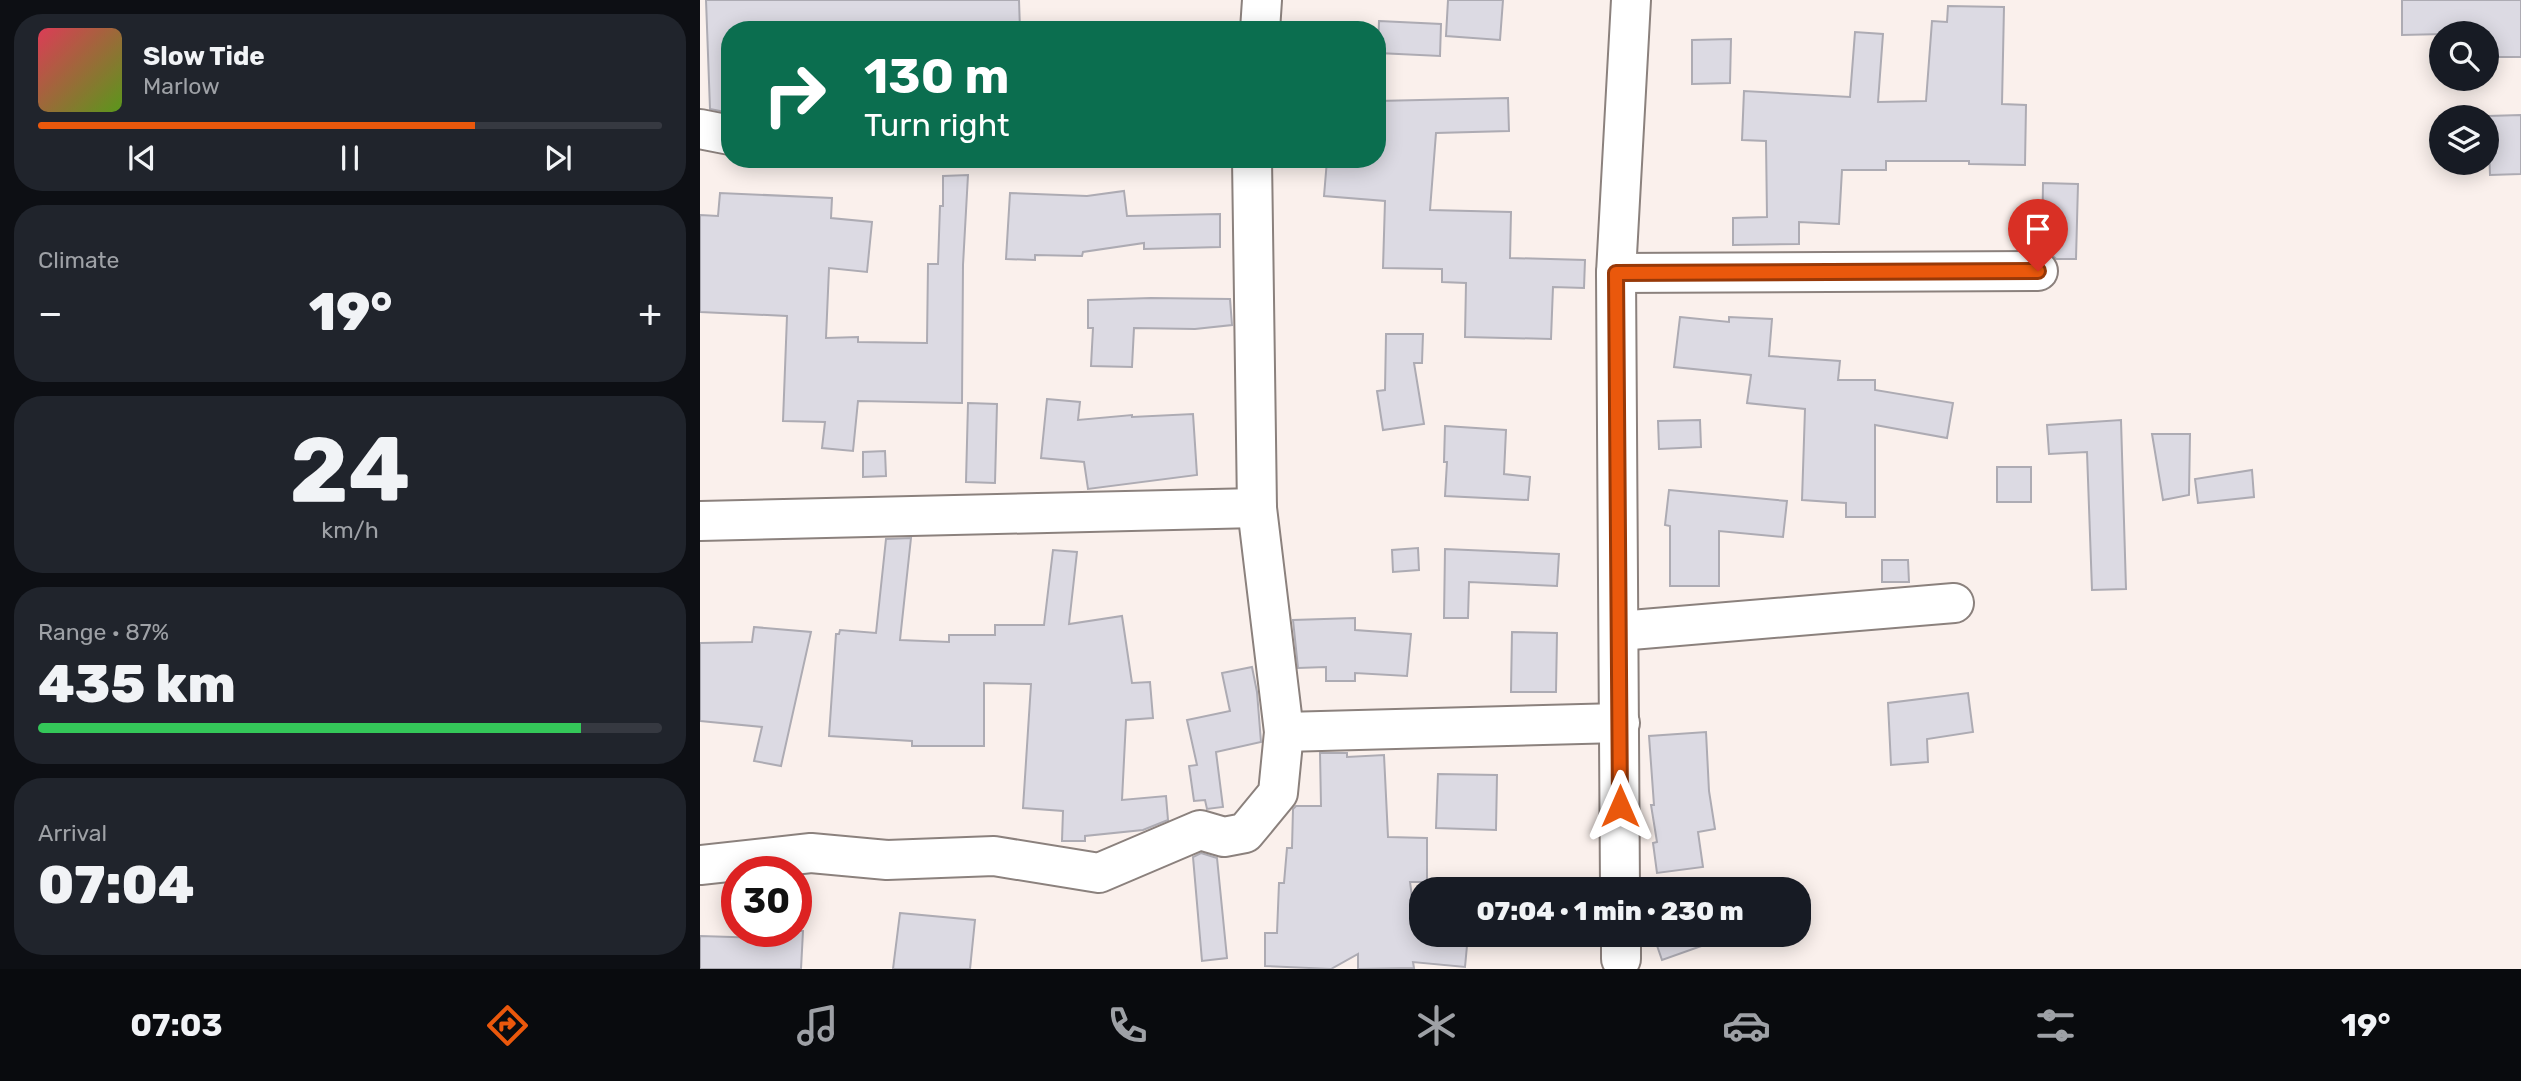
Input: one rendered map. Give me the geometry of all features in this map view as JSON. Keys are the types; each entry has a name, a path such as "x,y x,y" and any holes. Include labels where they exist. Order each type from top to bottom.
{"street":[{"path":"1261,21 1262,0"},
{"path":"1620,877 1616,273 1631,0"},
{"path":"700,129 721,133"},
{"path":"700,865 811,853 887,860 994,856 1099,873 1200,830 1224,837 1245,833 1278,793 1284,732 1257,508 1252,168"},
{"path":"1616,273 2038,271"},
{"path":"700,520 1257,508"},
{"path":"1619,631 1954,603"},
{"path":"1284,732 1620,723"}],"building":[{"path":"706,0 1019,0 1020,21 721,21 721,111 710,109"},
{"path":"1448,0 1503,0 1500,40 1446,36"},
{"path":"2402,0 2521,0 2521,57 2499,57 2499,21 2429,21 2429,34 2402,35"},
{"path":"1948,6 2004,7 2002,104 2026,105 2025,165 1969,164 1969,161 1886,161 1886,170 1842,170 1839,224 1799,222 1799,244 1733,245 1733,218 1767,217 1766,141 1742,140 1744,91 1850,97 1855,32 1883,34 1878,102 1926,101 1932,21 1947,22"},
{"path":"1386,21 1441,24 1440,56 1386,53"},
{"path":"1731,39 1730,83 1692,84 1692,40"},
{"path":"1508,98 1509,131 1436,133 1430,210 1511,212 1510,258 1585,260 1584,288 1553,287 1551,339 1465,337 1466,283 1442,282 1442,269 1383,268 1385,201 1324,196 1326,168 1386,168 1386,101"},
{"path":"2521,115 2521,174 2499,175 2499,116"},
{"path":"968,175 963,265 962,403 858,401 853,451 822,448 825,422 783,421 787,316 700,312 700,215 718,216 720,193 832,198 831,218 872,222 867,272 829,268 826,338 858,337 858,342 927,343 928,264 938,264 943,176"},
{"path":"2043,183 2078,184 2076,259 2056,259 2049,252 2042,250"},
{"path":"1124,191 1127,216 1220,214 1220,247 1144,249 1144,243 1083,252 1082,256 1035,255 1035,260 1006,259 1010,193 1087,196"},
{"path":"1230,299 1232,325 1195,329 1134,328 1132,367 1091,366 1093,328 1088,328 1088,300"},
{"path":"1680,317 1729,322 1729,317 1772,319 1769,356 1840,361 1838,380 1875,380 1875,390 1953,403 1947,438 1875,425 1875,517 1846,517 1846,503 1802,500 1805,409 1747,403 1751,375 1674,367"},
{"path":"1386,334 1423,334 1422,363 1414,363 1424,424 1383,430 1377,391 1385,390"},
{"path":"1047,399 1080,402 1078,420 1132,415 1193,414 1197,475 1088,489 1084,462 1041,458"},
{"path":"968,403 997,404 995,483 966,482"},
{"path":"1700,420 1701,447 1659,449 1658,421"},
{"path":"2121,420 2126,589 2092,590 2087,452 2049,454 2047,425"},
{"path":"1445,426 1506,430 1504,474 1530,477 1528,500 1445,496"},
{"path":"2152,434 2190,434 2189,495 2163,500"},
{"path":"885,451 886,476 863,477 863,452"},
{"path":"1997,467 2031,467 2031,502 1997,502"},
{"path":"2252,470 2254,497 2198,503 2195,479"},
{"path":"1669,490 1787,501 1783,537 1719,531 1719,586 1670,586 1670,526 1665,525"},
{"path":"911,538 900,640 949,642 949,635 995,635 995,625 1044,625 1053,550 1077,552 1069,624 1122,616 1132,683 1150,682 1153,718 1126,720 1122,800 1166,796 1168,820 1143,830 1085,836 1085,841 1062,841 1063,811 1023,808 1031,684 984,683 984,746 912,746 912,741 829,736 836,634 839,634 840,630 876,633 886,539"},
{"path":"1418,548 1419,570 1393,572 1392,550"},
{"path":"1445,549 1559,554 1557,586 1469,582 1468,618 1444,618"},
{"path":"1882,560 1908,560 1909,582 1882,582"},
{"path":"1355,618 1355,630 1411,634 1407,676 1355,673 1355,681 1326,681 1326,667 1298,668 1293,620"},
{"path":"754,627 811,632 781,766 754,761 762,727 700,721 700,643 752,642"},
{"path":"1512,632 1557,633 1556,692 1511,692"},
{"path":"1252,667 1261,742 1216,752 1223,807 1207,809 1205,800 1194,801 1189,766 1197,765 1187,720 1230,711 1222,673"},
{"path":"1968,693 1973,732 1927,739 1928,762 1891,765 1888,703"},
{"path":"1706,732 1709,791 1715,829 1698,832 1703,867 1657,873 1653,843 1657,842 1651,805 1654,805 1649,736"},
{"path":"1320,753 1347,753 1347,757 1384,755 1388,837 1427,838 1427,877 1409,877 1409,947 1467,947 1465,967 1413,962 1414,968 1358,969 1358,954 1331,969 1265,966 1265,933 1277,933 1279,883 1284,883 1287,848 1292,848 1293,809 1296,806 1321,806"},
{"path":"1438,774 1497,775 1496,830 1436,828"},
{"path":"1201,853 1217,858 1227,958 1202,961 1193,857"},
{"path":"900,913 975,920 970,969 893,969"},
{"path":"700,936 721,937 721,947 802,947 801,969 700,969"},
{"path":"1658,947 1699,947 1662,960"}],"route":[{"path":"1620,806 1616,273 2038,271"}]}
